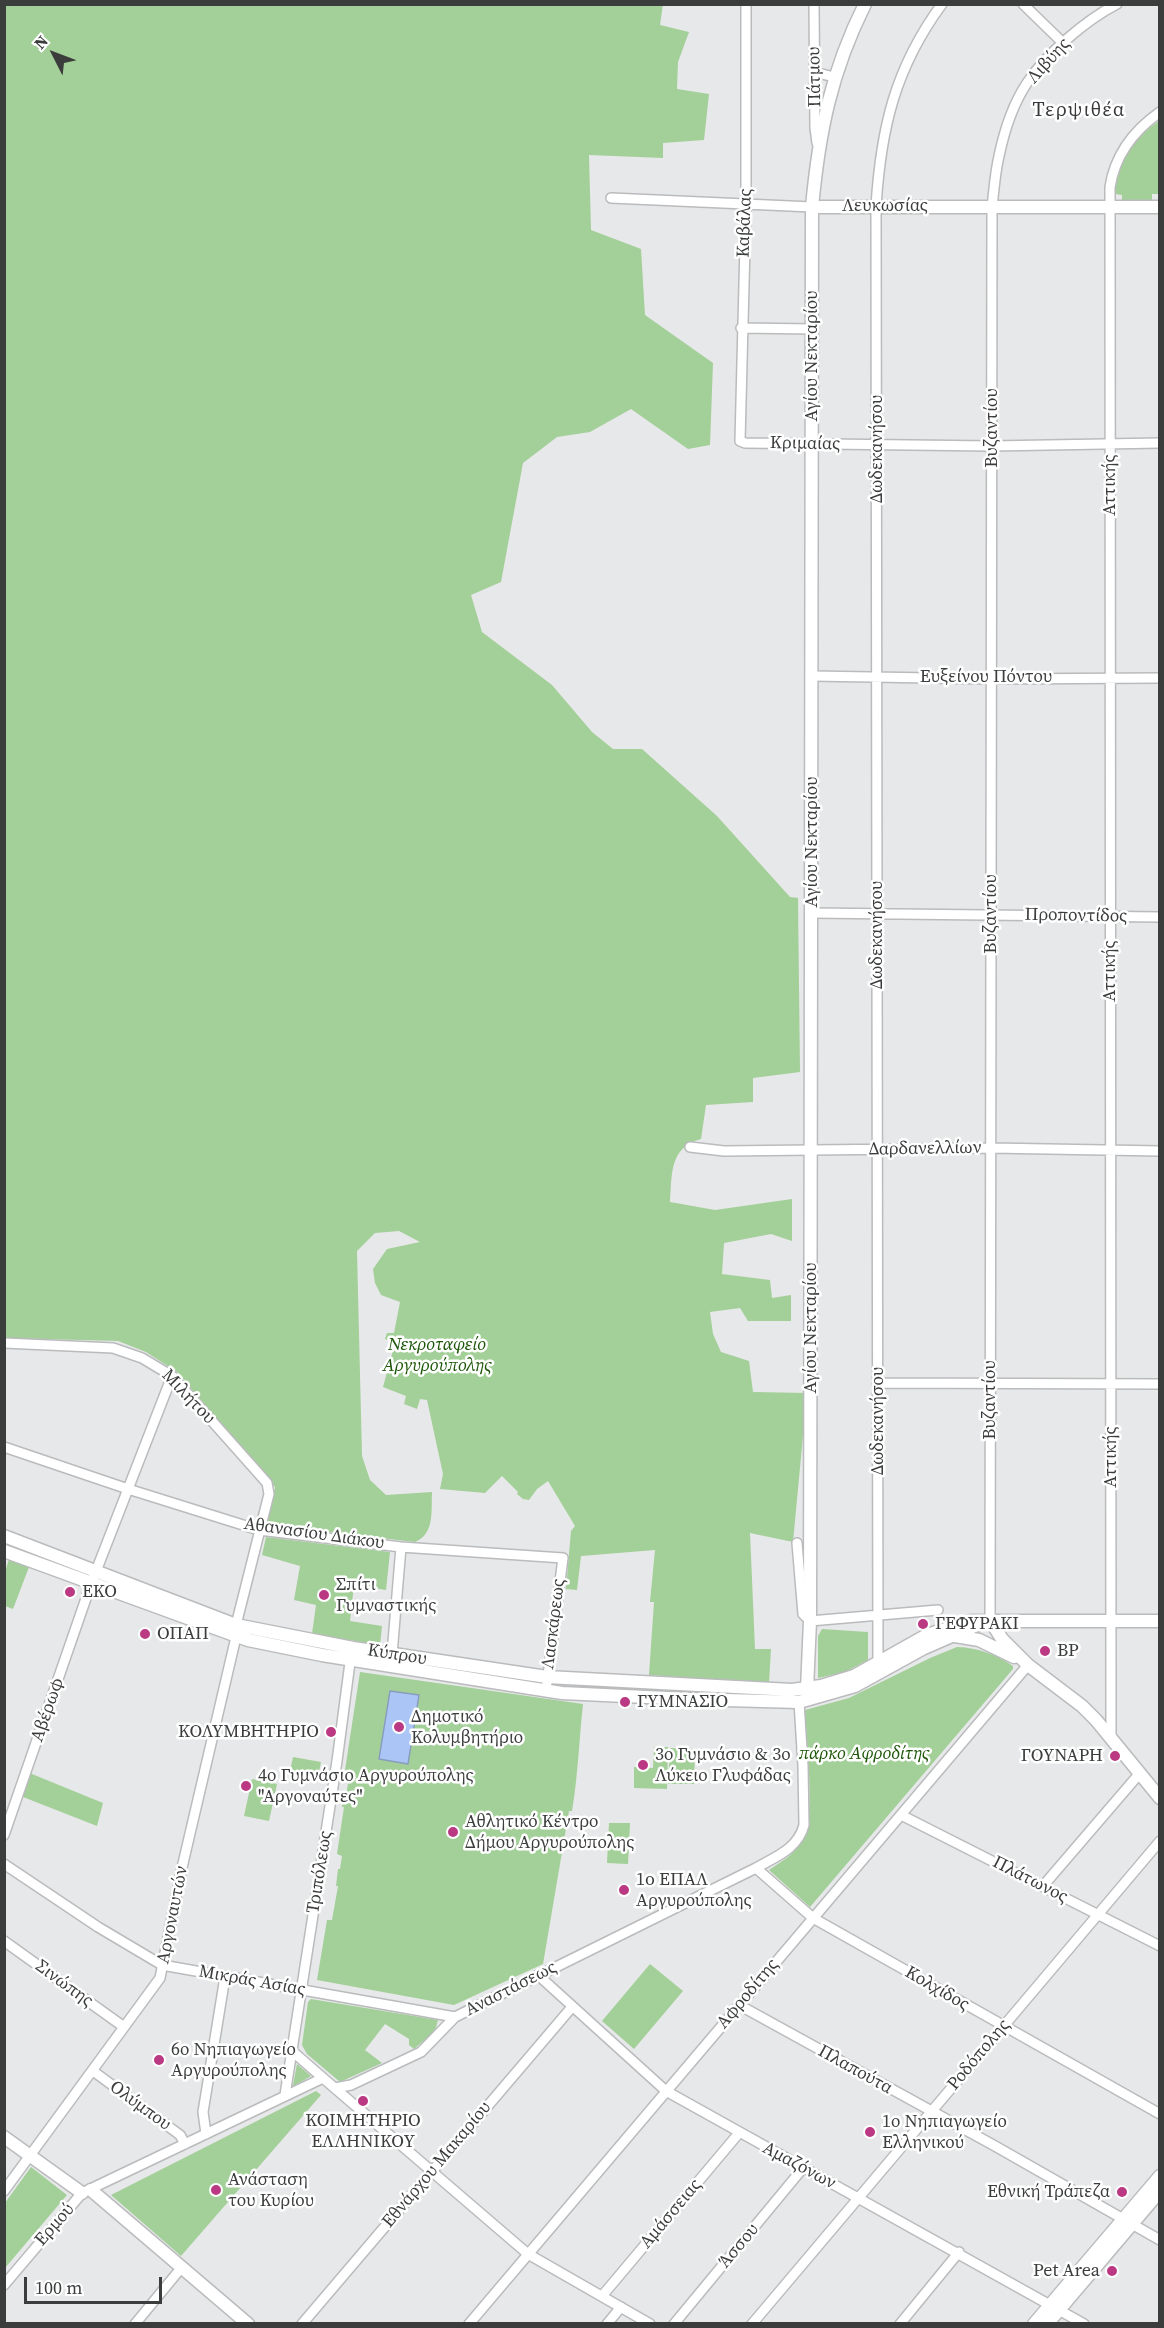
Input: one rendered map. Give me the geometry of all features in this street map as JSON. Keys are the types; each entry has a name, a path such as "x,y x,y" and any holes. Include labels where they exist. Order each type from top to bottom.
{"street":[{"name":"Καβάλας","path":"740,441 741,328 746,205 746,4"},
{"name":"Πάτμου","path":"814,4 815,128 818,150"},
{"name":"Αγίου Νεκταρίου","path":"807,1689 810,1621 812,207 818,150 834,77 848,38 866,4"},
{"name":"Δωδεκανήσου","path":"878,1664 876,206 883,134 891,104 911,54 942,4"},
{"path":"1023,4 1063,43"},
{"name":"Λιβύης","path":"992,207 999,157 1010,117 1027,83 1063,43 1098,14 1117,4"},
{"path":"814,72 834,77"},
{"name":"Αττικής","path":"1111,1737 1110,206 1112,176 1117,161 1136,132 1160,112"},
{"name":"Λευκωσίας","path":"611,198 812,207 1160,207"},
{"name":"Βυζαντίου","path":"990,1620 992,207"},
{"path":"741,328 813,329"},
{"name":"Κριμαίας","path":"740,441 745,443 992,446 1160,443"},
{"name":"Ευξείνου Πόντου","path":"812,675 991,679 1160,678"},
{"name":"Προποντίδος","path":"812,913 1160,917"},
{"name":"Δαρδανελλίων","path":"690,1148 724,1151 991,1148 1160,1152"},
{"name":"Μιλήτου","path":"5,1346 122,1350 142,1358 172,1376 269,1487 259,1530"},
{"path":"96,1572 172,1376"},
{"path":"878,1383 1160,1384"},
{"name":"Αθανασίου Διάκου","path":"4,1447 259,1530 401,1547 563,1558"},
{"name":"Αργοναυτών","path":"4,2191 160,1978 181,1872 259,1530"},
{"name":"Κύπρου","path":"4,1536 236,1631"},
{"path":"797,1543 802,1614 810,1621 938,1610"},
{"path":"392,1654 401,1547"},
{"name":"Κύπρου","path":"4,1551 91,1584 236,1631 546,1690 683,1699 799,1702 855,1686 924,1648 990,1620"},
{"name":"Λασκάρεως","path":"546,1690 563,1558"},
{"name":"Αβέρωφ","path":"4,1835 96,1572"},
{"path":"990,1620 1160,1621"},
{"path":"990,1620 1002,1639 1028,1665 1082,1706 1111,1737 1160,1798"},
{"name":"Κύπρου","path":"351,1654 392,1654 547,1677 759,1690 807,1689 845,1680 878,1664 927,1635 970,1621 990,1620"},
{"path":"952,1636 979,1640 1028,1665"},
{"name":"Τριπόλεως","path":"285,2095 337,1761 351,1654"},
{"name":"Αφροδίτης","path":"468,2324 1028,1665"},
{"path":"756,1868 790,1848 802,1834 804,1825 803,1766 799,1702 807,1689"},
{"path":"1043,1886 1140,1773"},
{"name":"Πλάτωνος","path":"901,1815 1160,1946"},
{"name":"Ροδόπολης","path":"752,2324 1160,1841"},
{"name":"Μικράς Ασίας","path":"4,1864 162,1965 455,2017"},
{"name":"Κολχίδος","path":"756,1868 813,1918 1160,2114"},
{"name":"Αναστάσεως","path":"336,2088 351,2085 421,2052 455,2017 756,1868"},
{"name":"Σινώπης","path":"4,1941 124,2027"},
{"name":"Αμαζόνων","path":"538,1975 666,2091 959,2252 1084,2324"},
{"path":"206,2134 204,2112 225,1977"},
{"name":"Πλαπούτα","path":"739,2005 1160,2240"},
{"name":"Εθνάρχου Μακαρίου","path":"302,2324 572,2007"},
{"path":"292,2051 528,2254 650,2324"},
{"name":"Ολύμπου","path":"93,2071 180,2135 185,2144"},
{"path":"87,2192 323,2078"},
{"name":"Αμάσσειας","path":"602,2296 739,2133"},
{"path":"4,2137 30,2157 87,2192 182,2267 248,2324"},
{"name":"Άσσου","path":"674,2324 803,2168"},
{"path":"1034,2324 1055,2306 1128,2221 1160,2176"},
{"path":"1128,2221 1160,2191"},
{"name":"Ερμού","path":"4,2284 87,2192"},
{"path":"900,2324 959,2252"},
{"path":"135,2324 182,2267"},
{"path":"1047,2324 1055,2306"},
{"path":"607,2324 621,2307"}],"green space":[{"name":"Νεκροταφείο Αργυρούπολης","path":"663,4 660,25 689,32 678,62 677,89 709,94 704,140 663,143 663,158 589,155 591,230 641,249 645,315 713,363 710,445 688,449 631,409 590,432 557,437 523,463 501,582 471,595 482,632 552,685 592,732 613,749 642,749 717,816 790,897 798,898 800,1072 753,1078 753,1102 706,1105 701,1139 683,1148 674,1163 670,1202 715,1210 792,1199 792,1241 771,1234 724,1243 722,1274 770,1280 772,1298 791,1295 791,1321 748,1321 740,1308 710,1312 713,1334 721,1352 749,1361 753,1392 807,1393 793,1542 750,1533 755,1649 771,1649 769,1683 649,1675 654,1602 650,1602 655,1550 581,1556 577,1590 566,1589 571,1531 575,1526 548,1481 537,1489 529,1500 517,1494 518,1492 502,1476 485,1493 440,1489 443,1474 427,1400 420,1399 417,1409 404,1404 406,1396 383,1387 395,1343 385,1339 387,1333 394,1333 400,1302 381,1295 375,1283 373,1269 387,1249 420,1242 399,1231 375,1233 357,1251 362,1456 370,1480 386,1495 432,1492 429,1527 426,1533 415,1542 267,1525 275,1487 177,1372 146,1352 118,1341 5,1338 4,5"},
{"path":"1159,121 1159,194 1152,194 1152,201 1122,200 1122,195 1115,194 1123,162 1134,143"},
{"name":"Σπίτι Γυμναστικής","path":"266,1537 390,1552 386,1590 354,1585 350,1621 382,1626 380,1645 312,1634 316,1605 294,1600 300,1566 262,1555"},
{"path":"9,1559 29,1567 13,1609 5,1606 5,1572"},
{"path":"822,1629 868,1632 868,1660 845,1672 818,1678 818,1636"},
{"name":"πάρκο Αφροδίτης","path":"957,1647 980,1650 993,1655 1013,1666 1013,1669 810,1907 769,1870 796,1849 807,1830 810,1797 805,1710 849,1698"},
{"name":"Αθλητικό Κέντρο Δήμου Αργυρούπολης","path":"360,1672 583,1704 572,1811 569,1811 543,1964 454,2005 317,1980 327,1920 332,1920 338,1886 336,1886 338,1869 340,1869 342,1856 337,1854 344,1807 342,1807 343,1796 346,1796 350,1771 345,1770"},
{"path":"654,1747 668,1747 667,1789 634,1788 634,1767 653,1768"},
{"path":"670,1748 695,1749 694,1784 668,1784"},
{"path":"293,1757 321,1762 317,1782 289,1776"},
{"path":"27,1772 103,1803 97,1826 18,1795"},
{"path":"252,1779 277,1784 269,1821 244,1816"},
{"path":"609,1823 630,1823 628,1864 607,1863"},
{"path":"650,1964 683,1991 634,2049 602,2021"},
{"path":"311,1999 438,2020 435,2031 414,2049 409,2045 409,2039 385,2024 365,2050 382,2063 340,2082 307,2054 302,2045 308,2002"},
{"path":"297,2064 311,2076 294,2086 293,2085"},
{"path":"316,2091 321,2095 181,2256 111,2195"},
{"path":"31,2167 67,2195 5,2268 5,2203"}],"water":[{"name":"Δημοτικό Κολυμβητήριο","path":"390,1691 419,1695 408,1764 379,1759"}],"place":[{"name":"ΕΚΟ","path":"70,1592"},
{"name":"Σπίτι Γυμναστικής","path":"324,1595"},
{"name":"ΓΕΦΥΡΑΚΙ","path":"923,1624"},
{"name":"ΟΠΑΠ","path":"145,1634"},
{"name":"BP","path":"1045,1651"},
{"name":"ΓΥΜΝΑΣΙΟ","path":"625,1702"},
{"name":"Δημοτικό Κολυμβητήριο","path":"399,1727"},
{"name":"ΚΟΛΥΜΒΗΤΗΡΙΟ","path":"331,1732"},
{"name":"ΓΟΥΝΑΡΗ","path":"1115,1756"},
{"name":"3ο Γυμνάσιο & 3ο Λύκειο Γλυφάδας","path":"643,1765"},
{"name":"4ο Γυμνάσιο Αργυρούπολης \"Αργοναύτες\"","path":"246,1786"},
{"name":"Αθλητικό Κέντρο Δήμου Αργυρούπολης","path":"453,1832"},
{"name":"1o ΕΠΑΛ Αργυρούπολης","path":"624,1890"},
{"name":"6ο Νηπιαγωγείο Αργυρούπολης","path":"159,2060"},
{"name":"ΚΟΙΜΗΤΗΡΙΟ ΕΛΛΗΝΙΚΟΥ","path":"363,2101"},
{"name":"1ο Νηπιαγωγείο Ελληνικού","path":"870,2132"},
{"name":"Ανάσταση του Κυρίου","path":"216,2190"},
{"name":"Εθνική Τράπεζα","path":"1122,2192"},
{"name":"Pet Area","path":"1112,2271"}],"district":[{"name":"Τερψιθέα","path":"1079,111"}]}
